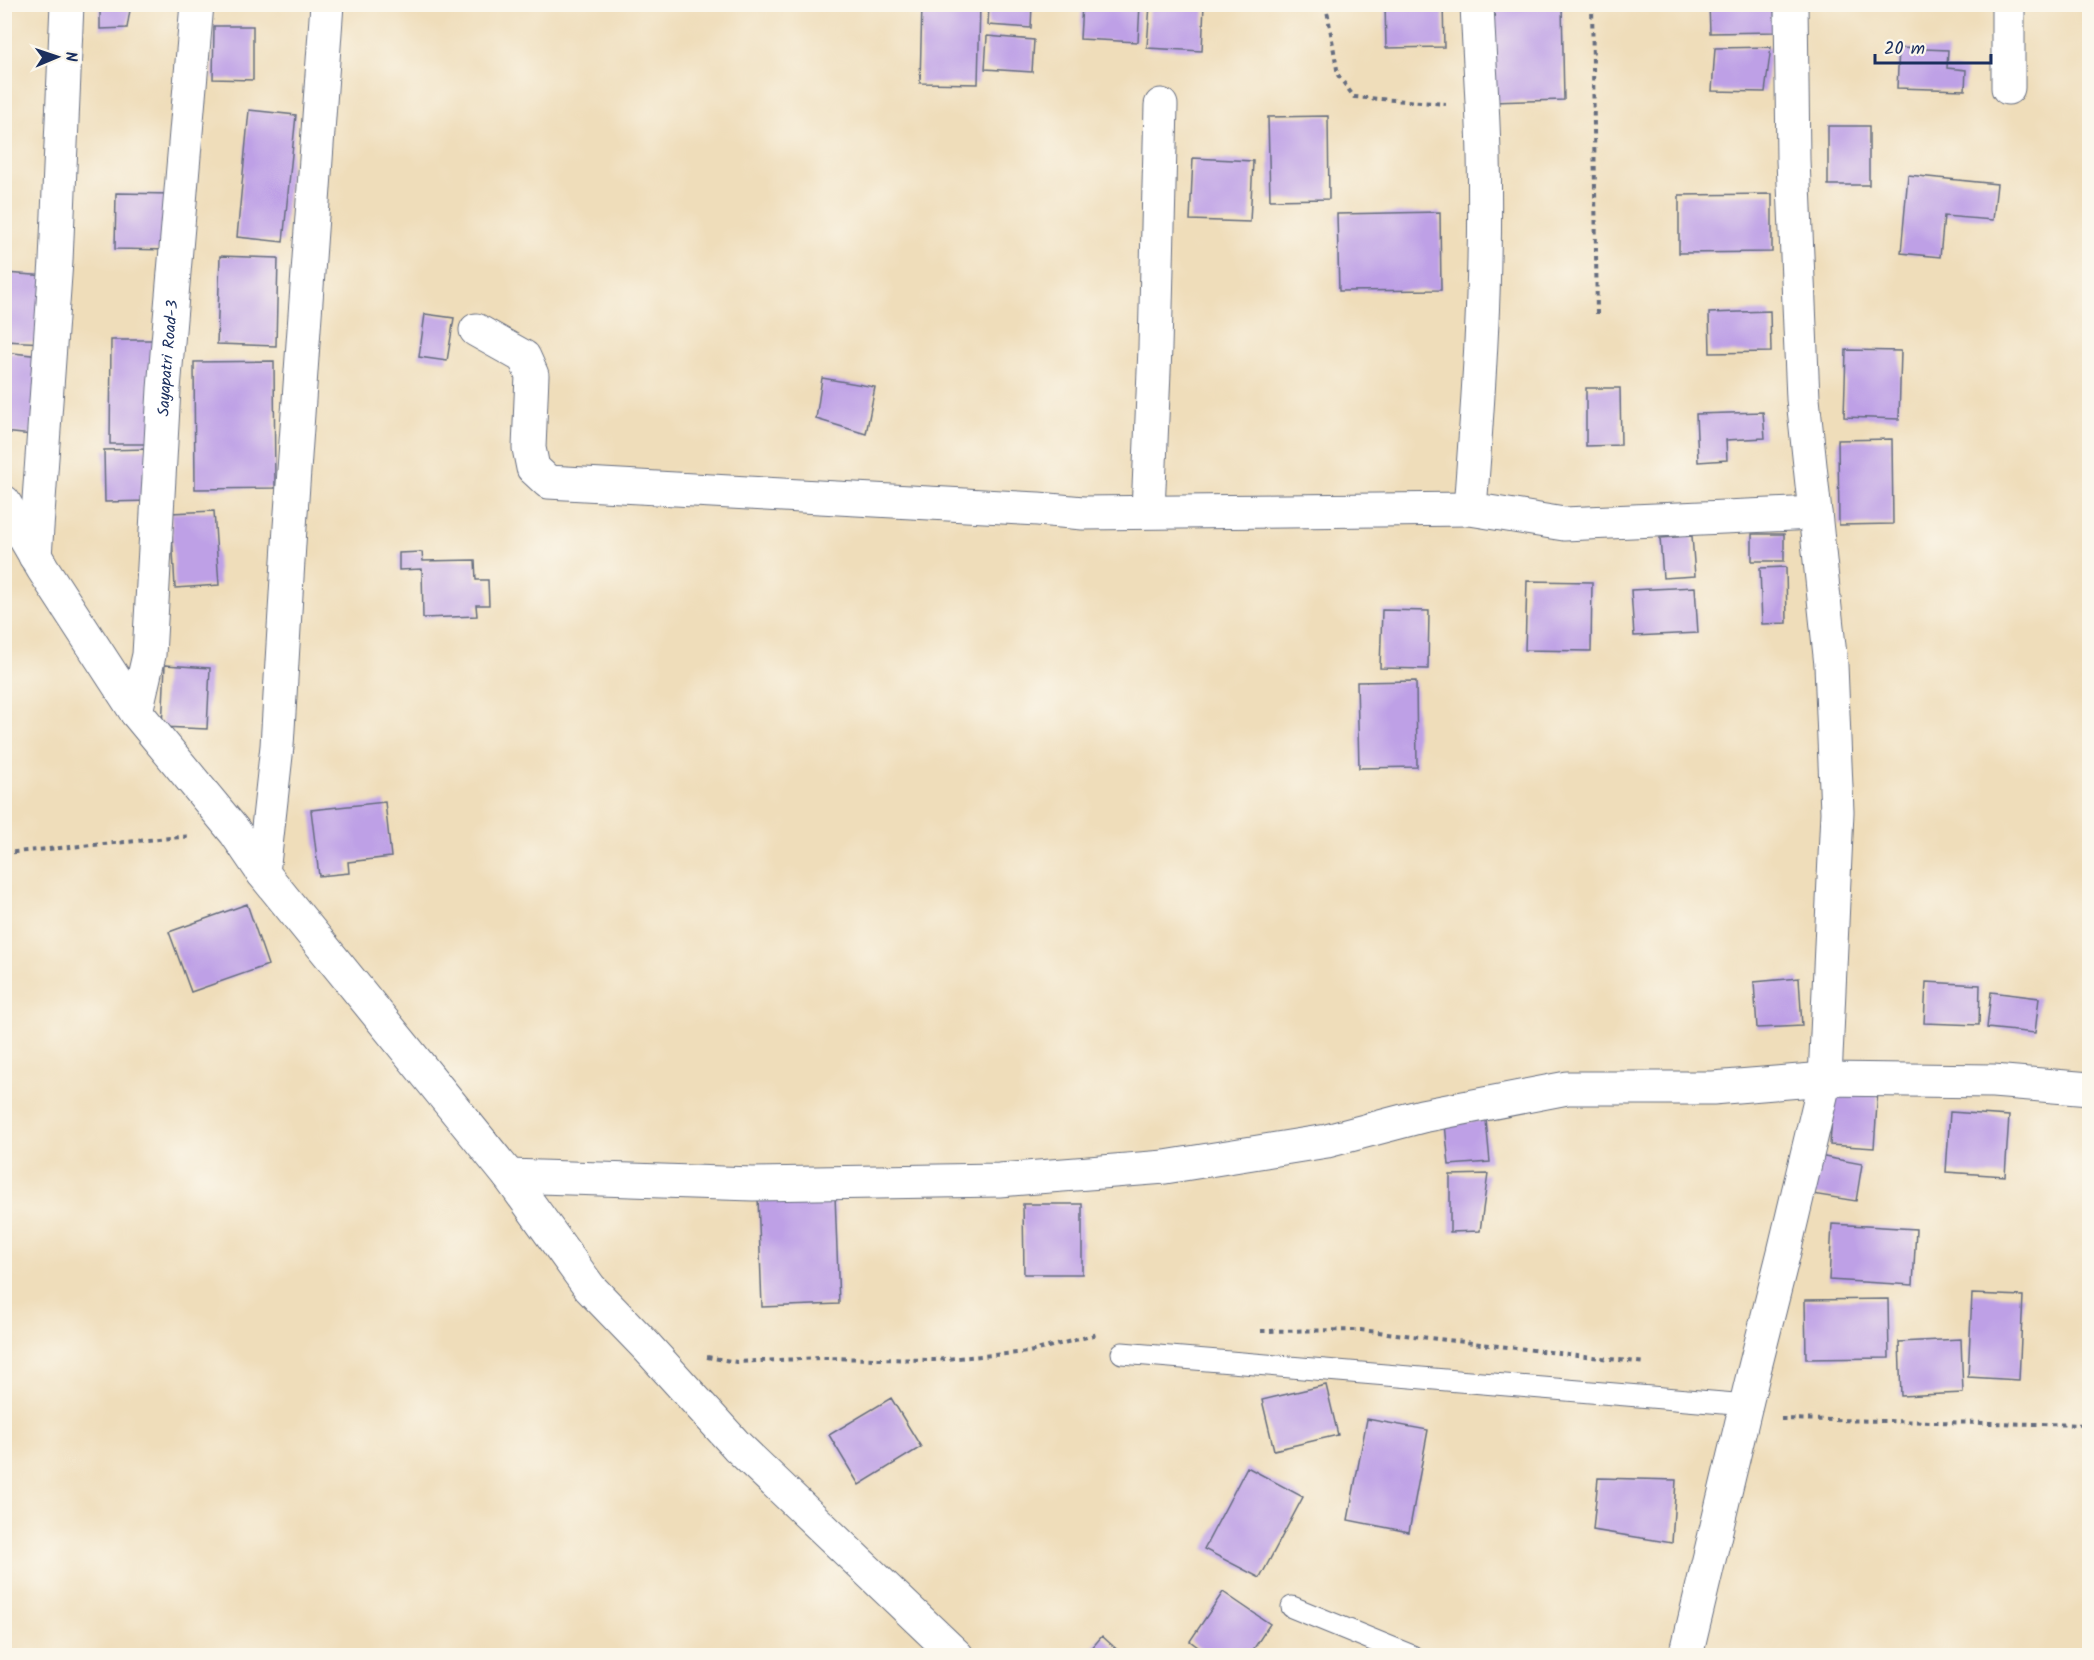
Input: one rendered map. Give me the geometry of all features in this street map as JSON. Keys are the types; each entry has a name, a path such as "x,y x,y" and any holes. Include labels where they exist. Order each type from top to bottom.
{"street":[{"path":"35,556 56,261 68,4"},
{"name":"Sayapatri Road-3","path":"136,712 149,655 164,389 197,4"},
{"path":"263,873 277,746 300,372 327,4"},
{"path":"1470,509 1481,375 1484,154 1477,4"},
{"path":"1686,1656 1825,1079 1837,812 1832,665 1803,387 1792,160 1791,4"},
{"path":"2008,4 2008,88"},
{"path":"1148,511 1161,105"},
{"path":"476,330 524,357 532,375 530,448 533,468 548,482 1083,513 1470,509 1564,524 1815,513"},
{"path":"4,502 35,556 136,712 235,832 263,873 509,1176 590,1288 737,1446 957,1656"},
{"path":"509,1176 753,1184 999,1180 1165,1167 1327,1141 1422,1116 1568,1088 1713,1088 1825,1079 1993,1082 2090,1089"}],"lane":[{"path":"1122,1353 1747,1405"},
{"path":"1292,1608 1412,1656"}],"path":[{"path":"1326,4 1338,75 1354,97 1395,102 1481,106"},
{"path":"1592,4 1597,314"},
{"path":"4,853 235,832"},
{"path":"703,1356 737,1362 821,1358 934,1360 1029,1352"},
{"path":"1747,1405 1784,1420 2090,1425"}],"building":[{"path":"100,4 131,4 127,28 100,29"},
{"path":"922,4 980,4 978,84 920,83"},
{"path":"989,4 1032,4 1031,28 988,25"},
{"path":"1082,4 1140,4 1138,42 1080,39"},
{"path":"1150,4 1204,4 1202,51 1147,48"},
{"path":"1385,4 1443,4 1444,47 1386,48"},
{"path":"1562,4 1564,100 1492,102 1490,5"},
{"path":"1709,4 1774,4 1775,32 1710,33"},
{"path":"214,26 253,26 253,80 213,79"},
{"path":"987,36 1034,40 1032,72 985,69"},
{"path":"1771,47 1765,92 1712,91 1715,48"},
{"path":"1899,48 1948,50 1947,68 1966,70 1965,90 1897,88"},
{"path":"249,110 296,115 283,242 237,237"},
{"path":"1328,116 1329,199 1270,200 1268,117"},
{"path":"1828,126 1869,126 1869,185 1828,185"},
{"path":"1193,158 1253,161 1250,222 1190,220"},
{"path":"1908,175 1997,184 1993,220 1944,216 1940,257 1901,253"},
{"path":"116,193 172,194 171,250 115,249"},
{"path":"1772,194 1772,252 1679,253 1679,195"},
{"path":"1440,212 1441,290 1339,291 1337,214"},
{"path":"220,256 278,258 276,346 217,344"},
{"path":"4,273 49,276 45,343 4,341"},
{"path":"1770,311 1771,352 1710,353 1709,313"},
{"path":"425,314 454,318 447,361 419,357"},
{"path":"111,340 158,340 158,444 110,444"},
{"path":"1846,350 1901,351 1899,419 1844,417"},
{"path":"4,352 40,356 32,435 4,432"},
{"path":"274,361 275,488 195,489 194,362"},
{"path":"822,378 875,387 866,434 816,419"},
{"path":"1586,388 1620,388 1621,445 1586,446"},
{"path":"1763,412 1765,438 1726,440 1727,460 1698,462 1696,414"},
{"path":"1892,439 1893,524 1839,525 1838,440"},
{"path":"149,449 150,501 105,502 104,450"},
{"path":"214,511 219,585 175,588 171,513"},
{"path":"1752,534 1784,534 1784,561 1752,561"},
{"path":"1692,536 1695,576 1663,578 1660,538"},
{"path":"422,552 423,561 475,560 476,580 488,580 489,605 476,605 477,616 423,618 422,569 399,570 399,553"},
{"path":"1786,567 1787,623 1762,624 1760,568"},
{"path":"1527,581 1592,582 1591,651 1525,650"},
{"path":"1695,587 1698,633 1634,636 1631,590"},
{"path":"1382,610 1429,611 1428,669 1380,668"},
{"path":"165,665 210,668 207,729 162,727"},
{"path":"1416,681 1417,767 1359,768 1357,682"},
{"path":"385,802 391,857 348,862 349,873 319,876 311,810"},
{"path":"247,904 268,965 191,992 169,932"},
{"path":"1799,978 1802,1026 1757,1028 1754,982"},
{"path":"1926,982 1980,985 1979,1025 1924,1023"},
{"path":"1991,992 2039,998 2035,1033 1987,1028"},
{"path":"1834,1086 1878,1090 1874,1148 1830,1145"},
{"path":"1950,1112 2009,1116 2005,1176 1946,1172"},
{"path":"1486,1120 1490,1162 1449,1165 1445,1124"},
{"path":"1819,1156 1862,1164 1856,1201 1812,1194"},
{"path":"1488,1174 1480,1231 1450,1232 1450,1175"},
{"path":"835,1195 839,1304 762,1307 758,1197"},
{"path":"1023,1204 1082,1204 1082,1274 1024,1274"},
{"path":"1832,1224 1916,1229 1913,1285 1829,1280"},
{"path":"1972,1294 2023,1296 2019,1380 1968,1377"},
{"path":"1888,1299 1889,1358 1806,1359 1805,1300"},
{"path":"1961,1339 1963,1393 1901,1396 1899,1342"},
{"path":"1326,1385 1338,1435 1274,1450 1262,1400"},
{"path":"891,1398 921,1447 859,1485 829,1435"},
{"path":"1367,1419 1428,1430 1409,1532 1348,1520"},
{"path":"1247,1467 1303,1497 1260,1578 1204,1549"},
{"path":"1598,1478 1676,1480 1672,1543 1593,1530"},
{"path":"1223,1592 1270,1624 1249,1656 1210,1656 1190,1641"},
{"path":"1102,1636 1124,1656 1085,1656"}]}
